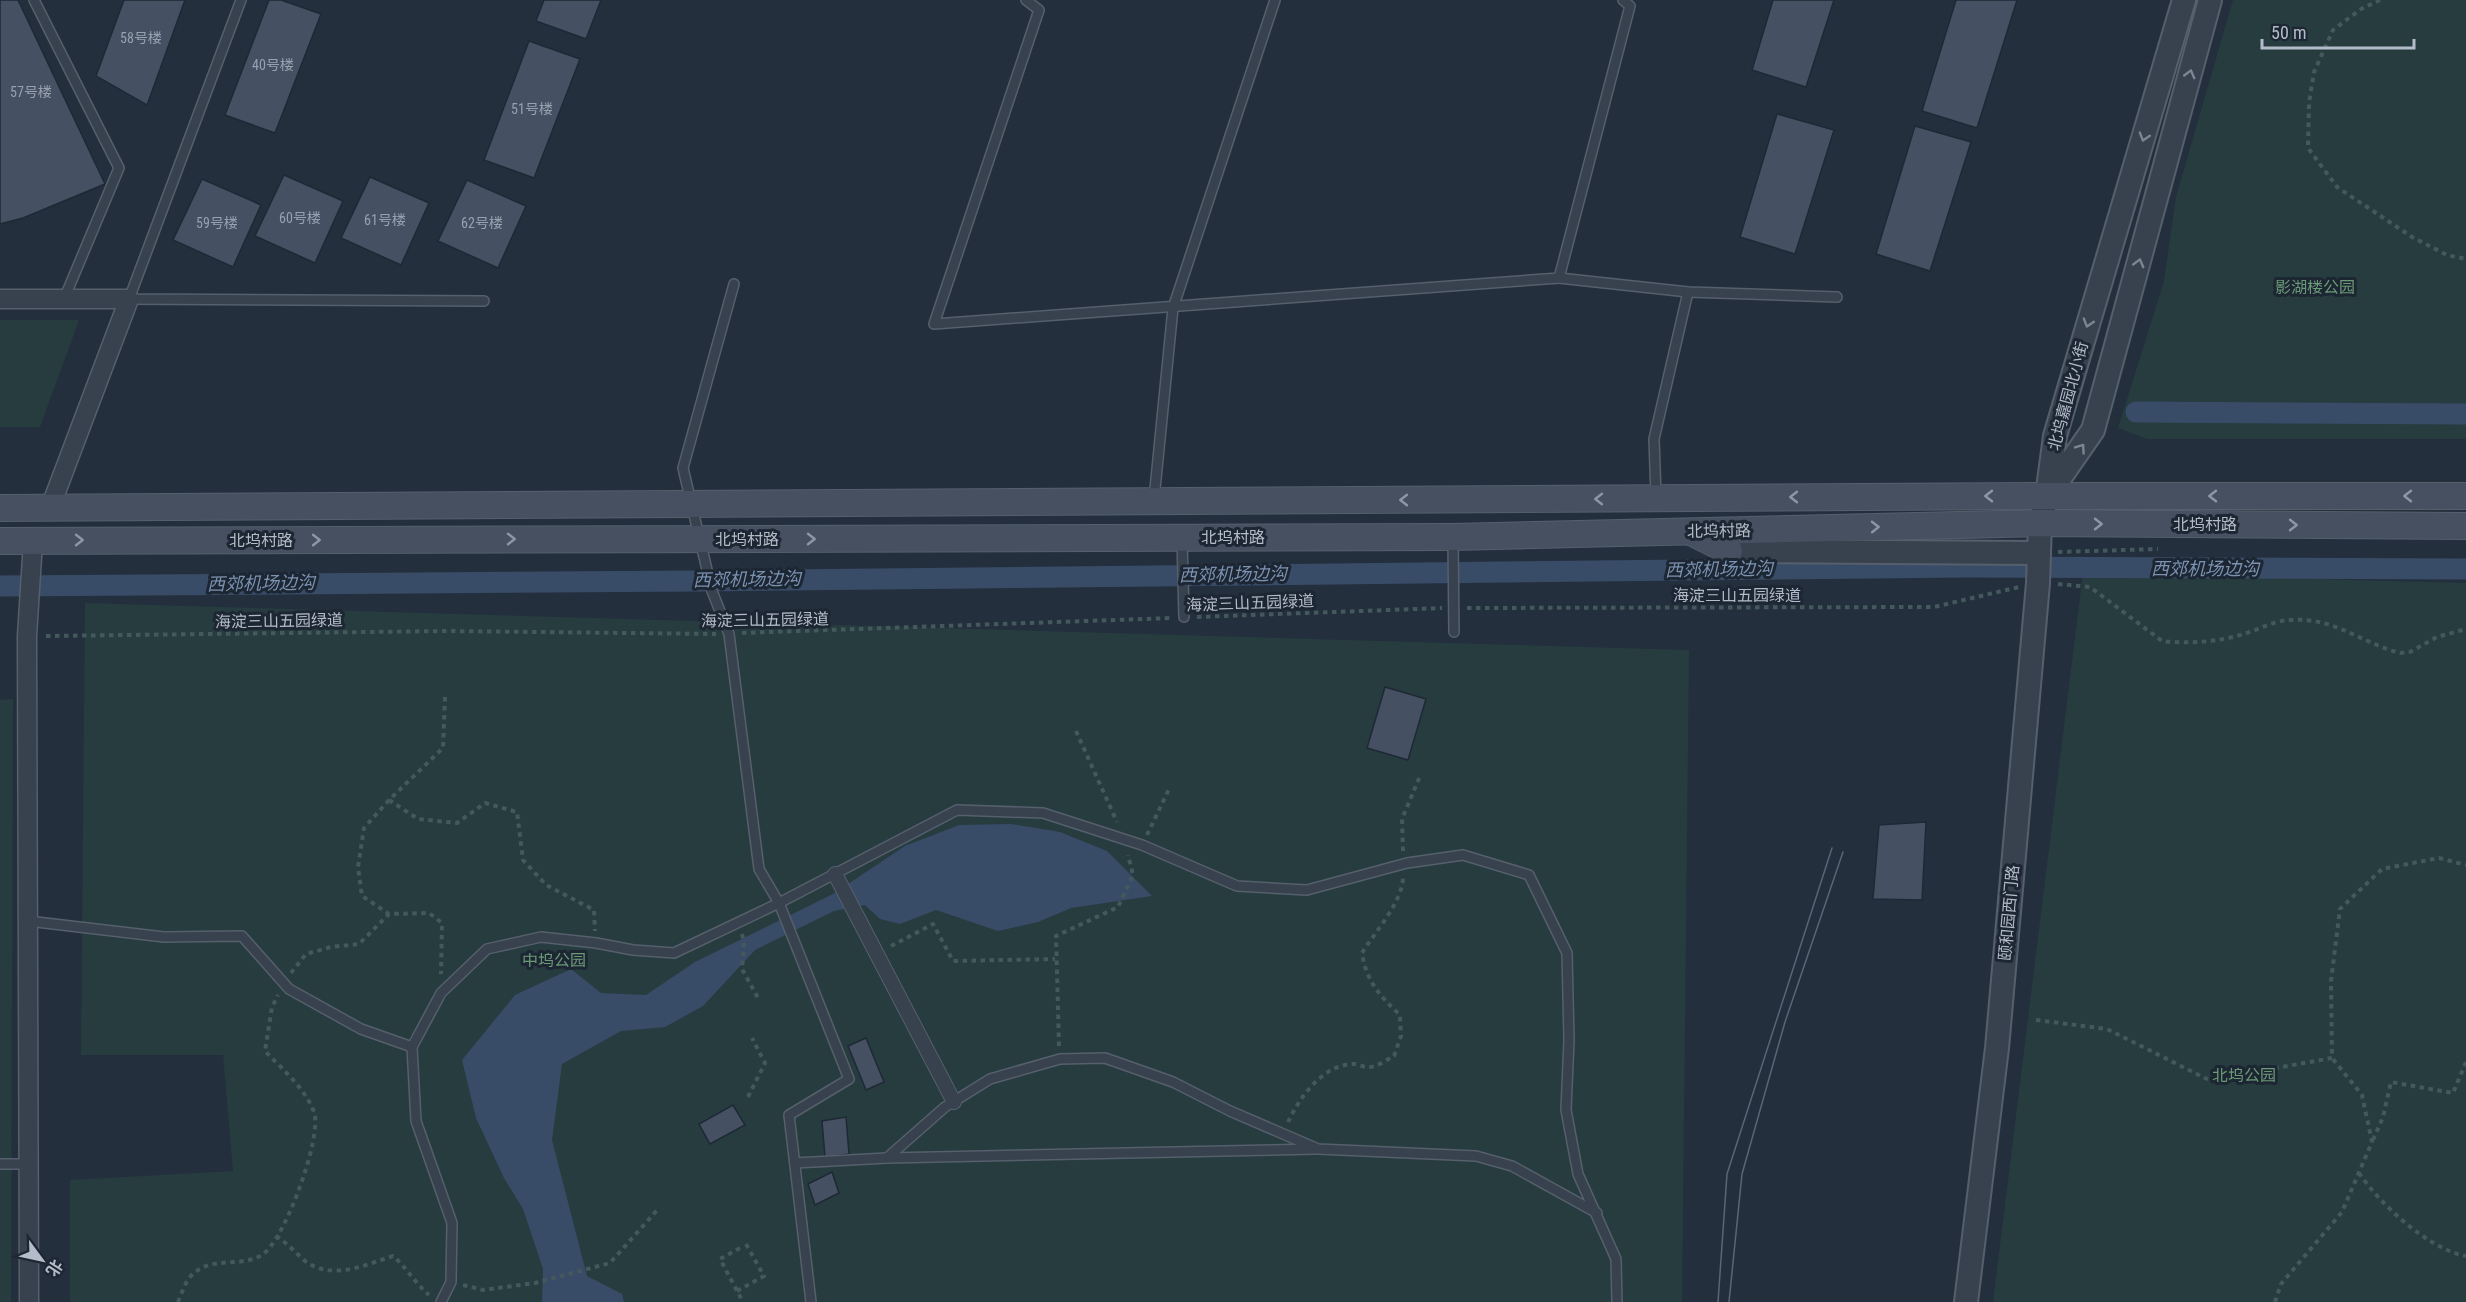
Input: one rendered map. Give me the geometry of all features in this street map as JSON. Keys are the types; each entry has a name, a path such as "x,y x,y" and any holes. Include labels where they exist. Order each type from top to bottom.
{"main road":[{"name":"北坞村路","path":"0,508 2047,496 2466,496"},
{"name":"北坞村路","path":"0,541 1182,538 1454,548 1690,531 2040,523 2466,526"},
{"path":"1690,531 1729,551"}],"street":[{"name":"北坞嘉园北小街","path":"2047,496 2055,436 2184,0"},
{"name":"北坞嘉园北小街","path":"2047,496 2093,430 2210,0"},
{"path":"0,299 129,299 50,508"},
{"name":"颐和园西门路","path":"1966,1302 1997,1048 2038,583 2040,523 2047,496"},
{"path":"29,1302 27,636 33,540"},
{"name":"北坞村路","path":"1729,551 2039,553"},
{"path":"836,874 954,1102"}],"lane":[{"path":"34,0 119,168 64,299"},
{"path":"241,0 129,299 484,301"},
{"path":"1026,0 1039,10 934,324 1559,278 1688,292 1837,297"},
{"path":"1154,501 1173,308 1275,0"},
{"path":"1559,278 1630,6 1623,0"},
{"path":"734,284 683,468 712,591 729,634 759,869 779,903 849,1080 789,1115 811,1302"},
{"path":"1656,498 1654,439 1688,292"},
{"path":"1182,538 1184,617"},
{"path":"1454,548 1454,632"},
{"path":"441,1302 451,1282 452,1223 416,1121 412,1047 441,993 487,950 541,937 633,950 674,952 779,903 957,810 1043,813 1142,844 1237,886 1307,890 1403,864 1463,855 1530,875 1567,953 1569,1040 1566,1110 1578,1174 1616,1259 1617,1302"},
{"path":"28,921 164,937 242,936 290,989 361,1029 412,1047"},
{"path":"887,1158 954,1102 990,1079 1060,1059 1105,1058 1173,1082 1318,1149"},
{"path":"795,1163 887,1158 1318,1149 1476,1156 1512,1166 1597,1213"},
{"path":"0,1164 29,1164"}],"path":[{"path":"2380,0 2361,9 2333,30 2314,72 2309,103 2308,148 2337,187 2412,237 2447,255 2466,259"},
{"name":"海淀三山五园绿道","path":"27,636 448,631 729,634 1455,608 1934,607 2038,583 2090,586 2162,641 2169,642 2215,640 2290,620 2308,620 2338,627 2381,647 2400,653 2410,652 2437,638 2466,629"},
{"path":"441,993 442,924 429,914 389,914 362,896 358,867 364,828 389,800 443,748 445,697"},
{"path":"1060,1059 1056,936 1118,907 1133,875 1124,838 1076,730"},
{"path":"1282,1133 1296,1106 1315,1082 1337,1068 1353,1064 1371,1068 1394,1056 1401,1036 1400,1015 1376,992 1364,970 1362,953 1394,905 1403,887 1402,819 1420,776"},
{"path":"1142,844 1170,787"},
{"path":"389,800 418,819 457,823 485,803 517,812 523,860 546,885 594,910 596,943"},
{"path":"2372,1142 2362,1095 2332,1058 2331,981 2340,909 2382,869 2439,858 2466,865"},
{"path":"178,1302 190,1277 215,1262 245,1262 264,1254 291,1213 305,1174 315,1114 302,1091 265,1051 272,1007 284,983 306,954 331,947 359,944 389,914"},
{"path":"738,922 744,944 742,969 758,998"},
{"path":"877,953 933,924 953,961 1055,959"},
{"path":"2036,1020 2107,1029 2209,1080 2332,1058"},
{"path":"748,1097 765,1063 752,1038"},
{"path":"2275,1302 2281,1284 2342,1212 2383,1117 2391,1082 2453,1093 2466,1062"},
{"path":"2359,1173 2373,1193 2414,1230 2457,1254 2466,1256"},
{"path":"451,1282 483,1290 535,1283 610,1263 659,1208"},
{"path":"276,1236 307,1262 332,1271 354,1269 393,1256 405,1266 417,1285 436,1302"},
{"path":"737,1291 764,1276 746,1245"},
{"path":"740,1248 720,1259 743,1302"}],"green space":[{"name":"影湖楼公园","path":"2233,0 2466,0 2466,439 2147,439 2118,428 2164,281 2176,197"},
{"path":"0,320 79,320 40,427 0,427"},
{"name":"北坞公园","path":"2083,573 2466,583 2466,1302 1993,1302"},
{"name":"中坞公园","path":"85,603 1689,650 1682,1302 70,1302 70,1180 233,1171 223,1055 81,1055"},
{"path":"13,699 11,1302 0,1302 0,700"}],"water":[{"path":"1011,824 1060,832 1107,851 1152,896 1071,908 1038,922 998,931 936,910 900,924 880,919 865,905 834,911 755,950 703,1006 665,1027 621,1031 562,1064 552,1140 587,1276 622,1294 624,1302 542,1302 543,1269 523,1209 504,1178 476,1118 462,1060 515,995 571,969 601,993 646,995 695,962 833,894 905,846 959,825"}],"building":[{"path":"0,0 18,0 105,184 23,218 0,224"},
{"path":"124,0 185,0 147,105 96,76"},
{"path":"269,0 281,0 321,14 275,133 225,115"},
{"path":"544,0 601,0 586,39 536,21"},
{"path":"1773,0 1834,0 1806,87 1752,70"},
{"path":"1956,0 2017,0 1977,128 1922,111"},
{"path":"529,41 580,59 534,178 484,160"},
{"path":"1777,114 1834,130 1795,254 1740,237"},
{"path":"1915,126 1971,142 1930,271 1876,254"},
{"path":"284,175 343,201 315,263 255,236"},
{"path":"370,177 429,203 401,265 341,238"},
{"path":"202,179 261,205 233,267 173,240"},
{"path":"467,180 526,206 498,268 438,241"},
{"path":"1385,687 1426,699 1408,760 1367,748"},
{"path":"1926,822 1922,900 1873,899 1879,825"},
{"path":"866,1038 884,1082 866,1090 848,1046"},
{"path":"733,1105 745,1125 710,1144 699,1124"},
{"path":"846,1117 849,1154 825,1157 822,1121"},
{"path":"832,1172 839,1193 815,1205 808,1184"}],"waterway":[{"path":"2136,412 2466,414"},
{"name":"西郊机场边沟","path":"0,586 1965,567 2466,569"}],"tram line":[{"path":"1718,1302 1727,1174 1832,848"},
{"path":"1729,1302 1742,1174 1785,1022 1843,852"}]}
